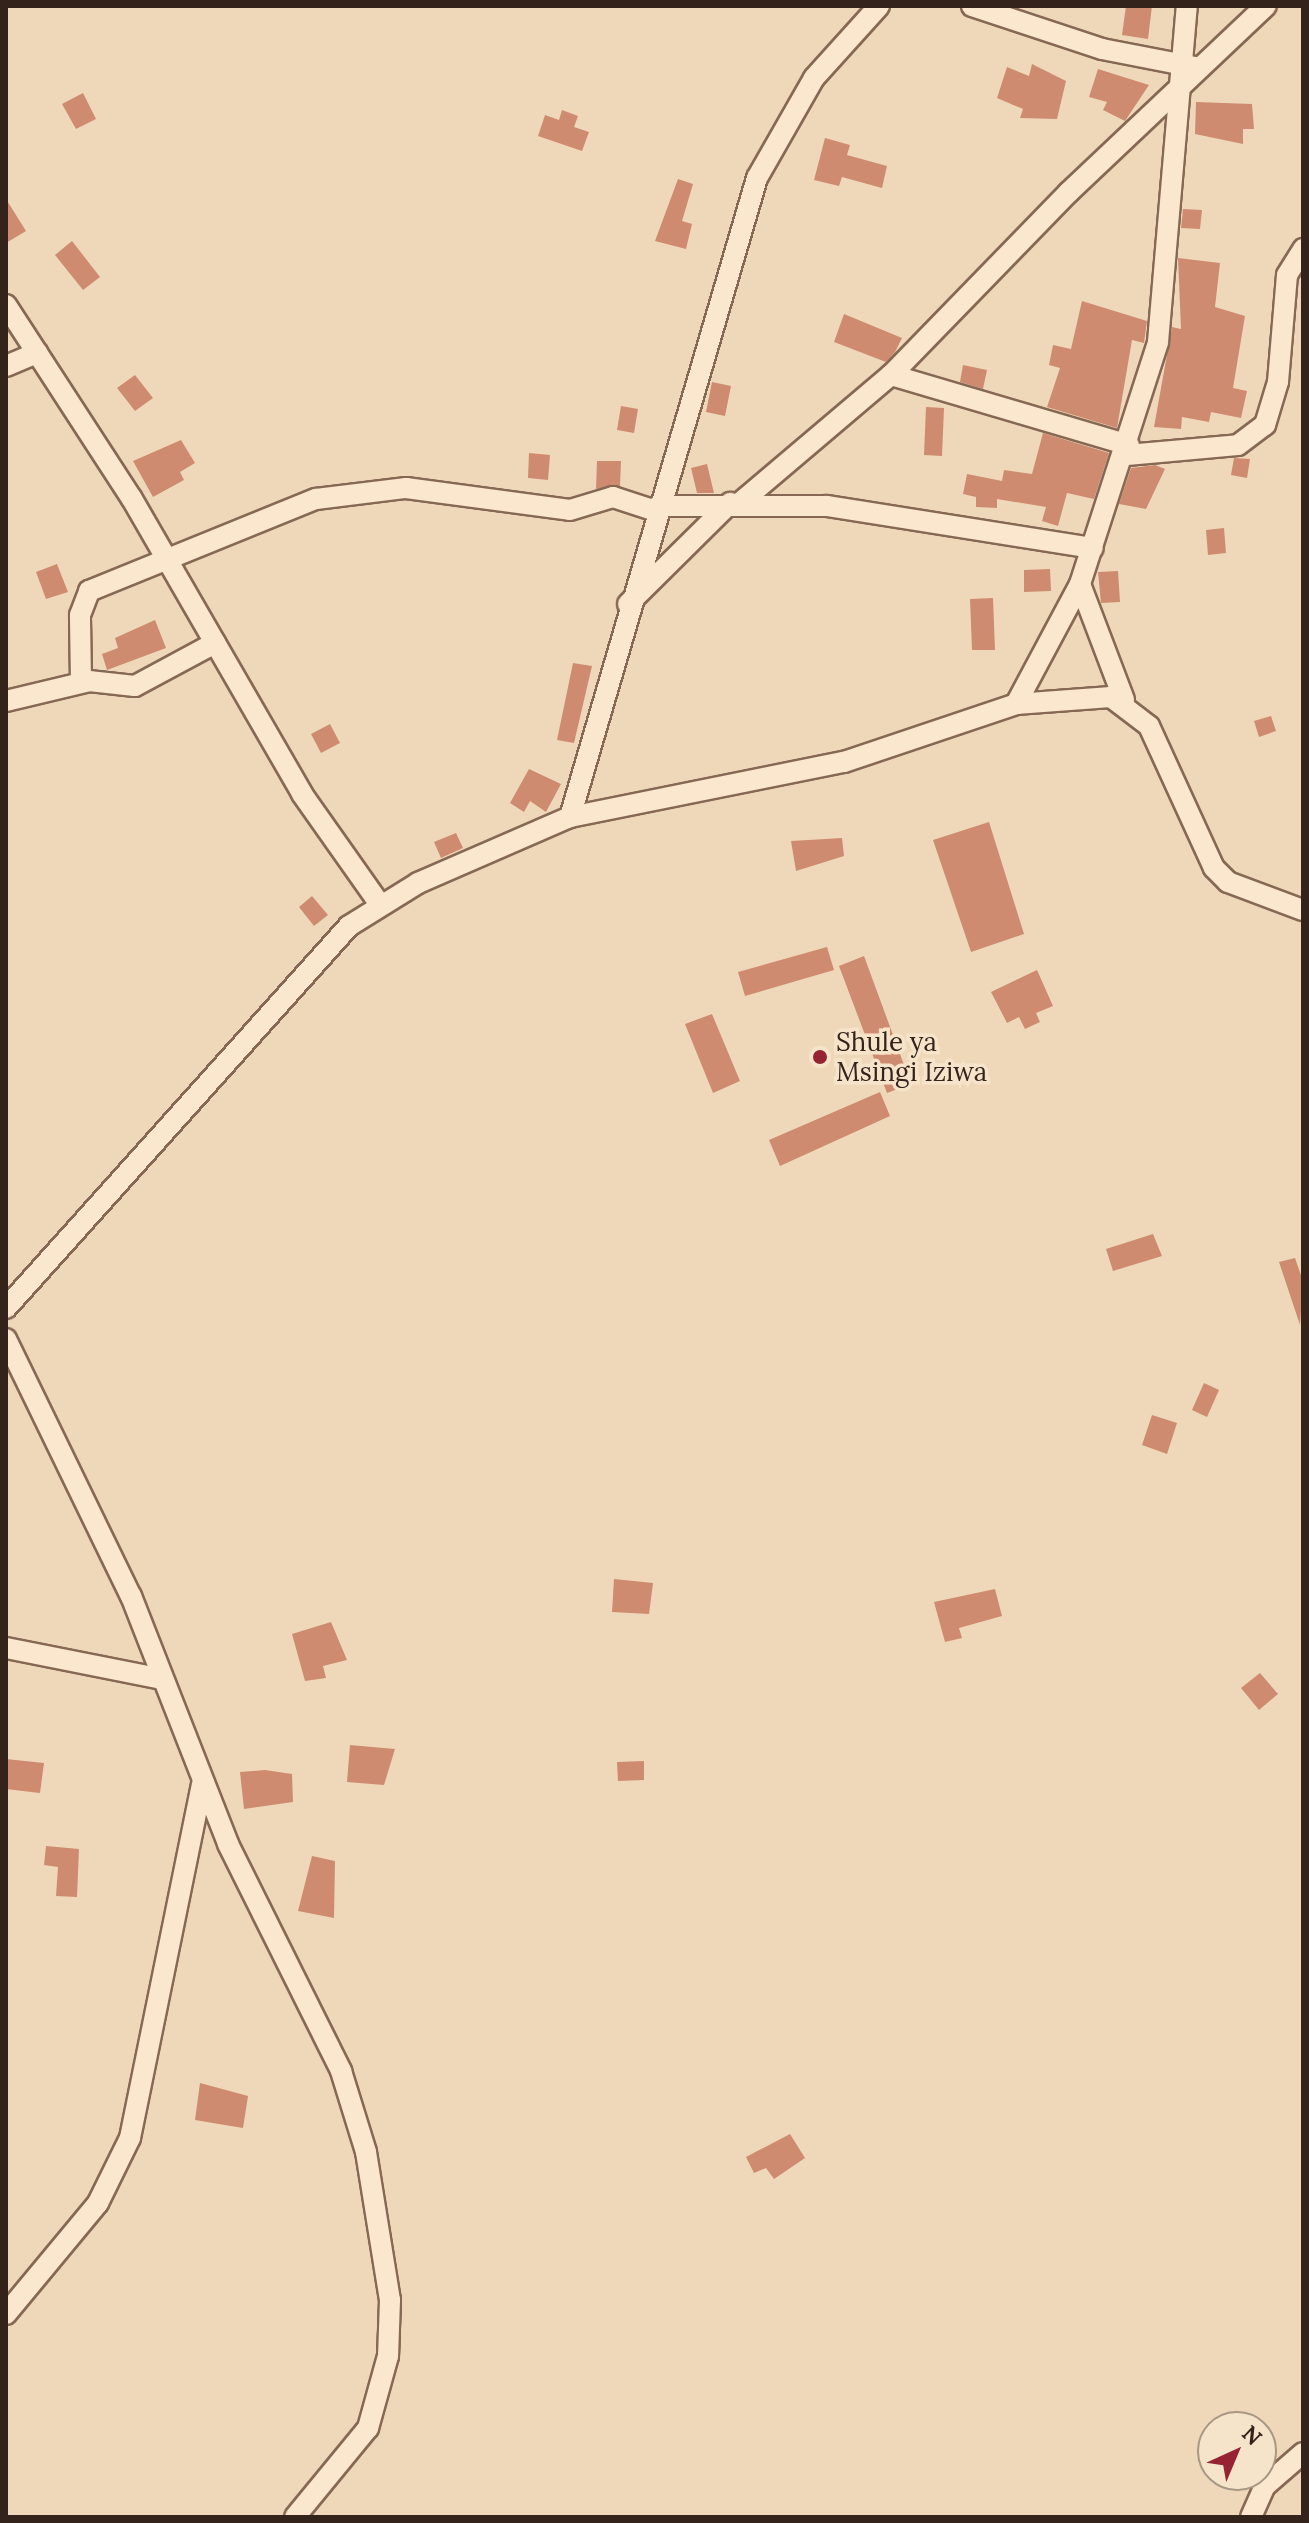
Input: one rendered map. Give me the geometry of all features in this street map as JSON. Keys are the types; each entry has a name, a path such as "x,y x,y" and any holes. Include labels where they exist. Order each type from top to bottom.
{"street":[{"path":"570,817 628,604 763,160 814,78 879,6"},
{"path":"972,6 1102,49 1205,69"},
{"path":"1016,704 1080,584 1128,450 1158,342 1187,6"},
{"path":"628,604 736,502 891,375 1069,192 1205,69 1266,6"},
{"path":"891,375 1128,450 1238,445 1265,425 1278,382 1287,275 1303,249"},
{"path":"6,305 171,564 302,794 379,903"},
{"path":"6,366 37,353"},
{"path":"81,682 85,595 171,564 293,507 385,487 570,510 613,497 657,508 736,502 827,506 1093,548"},
{"path":"1080,584 1124,700 1149,726 1214,868 1228,882 1303,910"},
{"path":"6,701 81,682 135,686 215,643"},
{"path":"6,1308 275,1004 379,903 570,817 844,762 1016,704 1124,700"},
{"path":"6,1339 131,1596 202,1784 341,2071 366,2152 390,2300 388,2356 368,2428 295,2517"},
{"path":"6,1648 162,1679"},
{"path":"6,2314 98,2203 130,2138 202,1784"},
{"path":"1251,2517 1265,2486 1303,2453"}],"building":[{"path":"1126,6 1152,6 1148,39 1122,35"},
{"path":"1032,64 1066,81 1057,119 1020,118 1023,109 997,98 1007,67 1029,76"},
{"path":"1098,69 1149,85 1125,121 1103,110 1107,102 1089,97"},
{"path":"83,93 96,119 76,129 62,104"},
{"path":"1196,102 1252,104 1254,129 1243,129 1243,144 1195,134"},
{"path":"562,110 578,116 574,127 589,132 582,151 538,136 545,115 559,120"},
{"path":"825,138 850,145 847,155 887,166 882,188 842,177 839,186 814,180"},
{"path":"678,179 693,184 682,221 692,224 686,249 655,241"},
{"path":"6,199 26,231 6,243"},
{"path":"1183,209 1202,210 1200,229 1181,228"},
{"path":"72,241 100,277 83,290 55,255"},
{"path":"1178,258 1220,263 1215,307 1245,316 1233,388 1247,391 1241,418 1211,412 1209,422 1182,417 1181,429 1154,427 1172,327 1181,329"},
{"path":"1082,301 1147,321 1144,343 1132,340 1117,428 1047,407 1060,368 1049,365 1053,345 1071,349"},
{"path":"844,314 902,338 886,362 834,342"},
{"path":"963,365 987,370 983,389 960,382"},
{"path":"135,375 153,398 135,411 117,388"},
{"path":"712,382 731,386 725,416 706,412"},
{"path":"621,406 638,409 634,433 617,430"},
{"path":"926,407 944,408 942,456 924,455"},
{"path":"1043,433 1109,453 1094,499 1067,493 1058,526 1042,521 1046,507 997,499 997,508 976,507 976,497 963,494 967,474 1002,481 1004,470 1032,474"},
{"path":"181,440 195,463 180,472 184,480 153,497 133,461"},
{"path":"529,453 550,455 548,480 528,478"},
{"path":"1234,458 1250,459 1247,478 1231,475"},
{"path":"597,461 621,461 620,486 596,489"},
{"path":"707,464 714,493 697,493 691,468"},
{"path":"1155,465 1165,469 1146,509 1119,504 1131,468"},
{"path":"1224,528 1226,553 1208,555 1206,530"},
{"path":"57,564 68,592 46,599 36,572"},
{"path":"1050,569 1051,591 1024,592 1024,570"},
{"path":"1118,571 1120,602 1101,603 1098,572"},
{"path":"993,598 995,650 972,650 970,599"},
{"path":"155,620 166,648 107,670 102,654 118,648 115,638"},
{"path":"573,663 592,666 574,743 557,740"},
{"path":"1271,716 1276,731 1259,737 1254,721"},
{"path":"330,724 340,743 321,753 311,734"},
{"path":"529,769 561,784 546,812 530,801 524,812 510,803"},
{"path":"989,822 1024,934 971,952 933,840"},
{"path":"456,833 463,848 441,858 434,842"},
{"path":"842,838 844,856 796,871 791,841"},
{"path":"312,896 328,915 314,926 299,907"},
{"path":"827,947 834,970 745,996 738,972"},
{"path":"864,956 911,1084 887,1093 839,966"},
{"path":"1037,970 1053,1006 1036,1013 1040,1022 1025,1029 1019,1017 1007,1023 991,992"},
{"path":"712,1014 740,1081 713,1093 685,1024"},
{"path":"880,1092 890,1116 780,1166 769,1140"},
{"path":"1153,1234 1162,1256 1113,1271 1106,1249"},
{"path":"1295,1258 1303,1281 1300,1325 1279,1262"},
{"path":"1204,1383 1219,1390 1207,1417 1192,1410"},
{"path":"1152,1415 1177,1423 1167,1454 1142,1445"},
{"path":"614,1579 653,1583 649,1614 612,1612"},
{"path":"995,1589 1002,1616 959,1628 962,1638 945,1642 934,1602"},
{"path":"331,1622 347,1660 323,1666 326,1678 305,1681 292,1634"},
{"path":"1260,1673 1278,1694 1259,1710 1241,1688"},
{"path":"350,1745 395,1749 384,1785 347,1782"},
{"path":"6,1759 44,1763 40,1793 6,1789"},
{"path":"644,1761 644,1780 618,1781 617,1762"},
{"path":"265,1770 292,1774 293,1802 244,1809 240,1772"},
{"path":"46,1846 79,1849 77,1897 56,1896 58,1867 44,1865"},
{"path":"312,1856 335,1861 334,1918 298,1911"},
{"path":"200,2083 248,2096 243,2128 195,2120"},
{"path":"790,2134 805,2158 774,2179 766,2168 754,2173 746,2157"}],"place":[{"name":"Shule ya Msingi Iziwa","path":"820,1057"}]}
